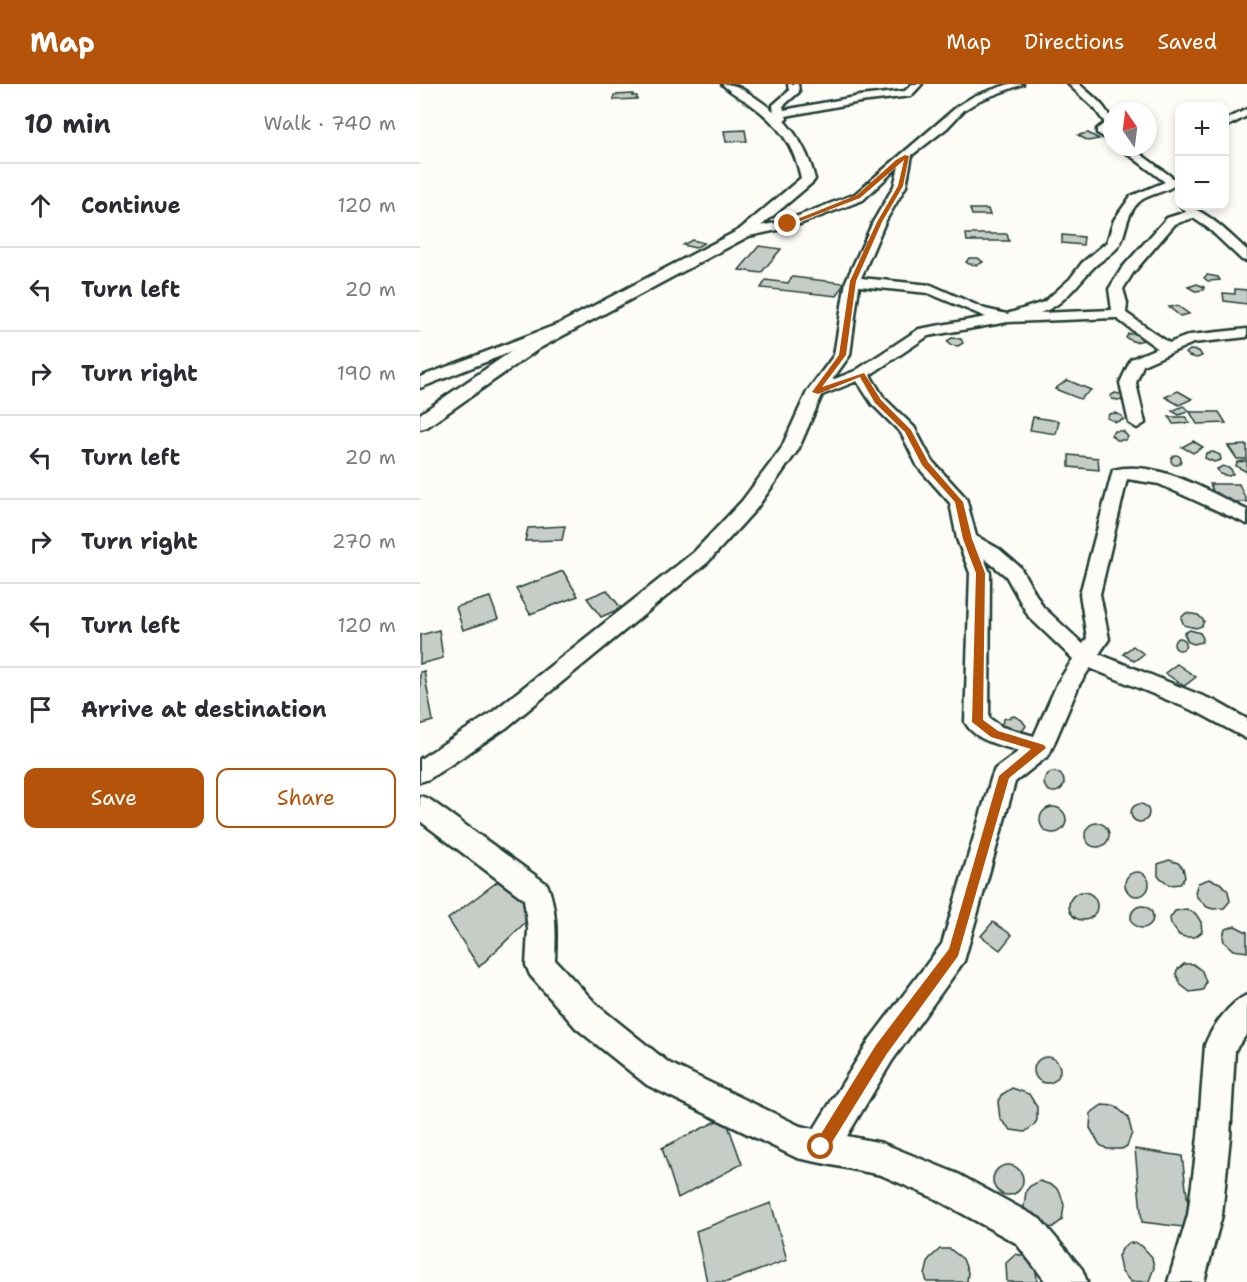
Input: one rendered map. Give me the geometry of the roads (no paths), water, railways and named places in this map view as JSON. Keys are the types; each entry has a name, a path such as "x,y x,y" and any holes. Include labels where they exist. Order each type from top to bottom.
{"street":[{"path":"728,84 782,119 860,99 908,94 917,84"},
{"path":"420,423 534,344 744,234 808,179 802,151 782,119 778,105 794,92 793,84"},
{"path":"977,98 980,90 978,84"},
{"path":"744,234 788,224 859,196 961,108 977,98 1018,84"},
{"path":"1073,84 1103,114"},
{"path":"1229,122 1247,112"},
{"path":"420,772 498,721 701,558 750,505 789,450 815,392 842,355 853,281 879,222 900,186 907,156"},
{"path":"1136,156 1170,182 1175,190"},
{"path":"853,281 931,289 981,312 1008,318 1049,305 1075,282 1087,266 1113,244 1119,230 1120,220 1135,199 1170,182 1175,175"},
{"path":"1119,314 1120,303 1116,289 1127,271 1170,221 1190,210 1212,225 1247,257"},
{"path":"815,392 861,374 924,332 1008,318 1119,314 1168,349"},
{"path":"420,383 572,323"},
{"path":"1137,423 1128,383 1136,362 1190,339 1247,333"},
{"path":"861,374 878,402 908,431 924,463 959,502 967,539 980,573 978,722 994,734 1041,748"},
{"path":"821,1147 881,1050 954,951 1004,776 1041,748 1070,682 1084,657 1098,639 1090,594 1119,474 1131,471 1192,490 1247,518"},
{"path":"967,539 992,554 1013,572 1036,612 1084,657 1131,674 1185,698 1247,730"},
{"path":"420,807 537,893 542,929 540,965 588,1017 658,1074 797,1142 882,1159 966,1197 1028,1231 1069,1282"},
{"path":"1186,1282 1205,1215 1214,1137 1220,1045 1247,1010"}]}
